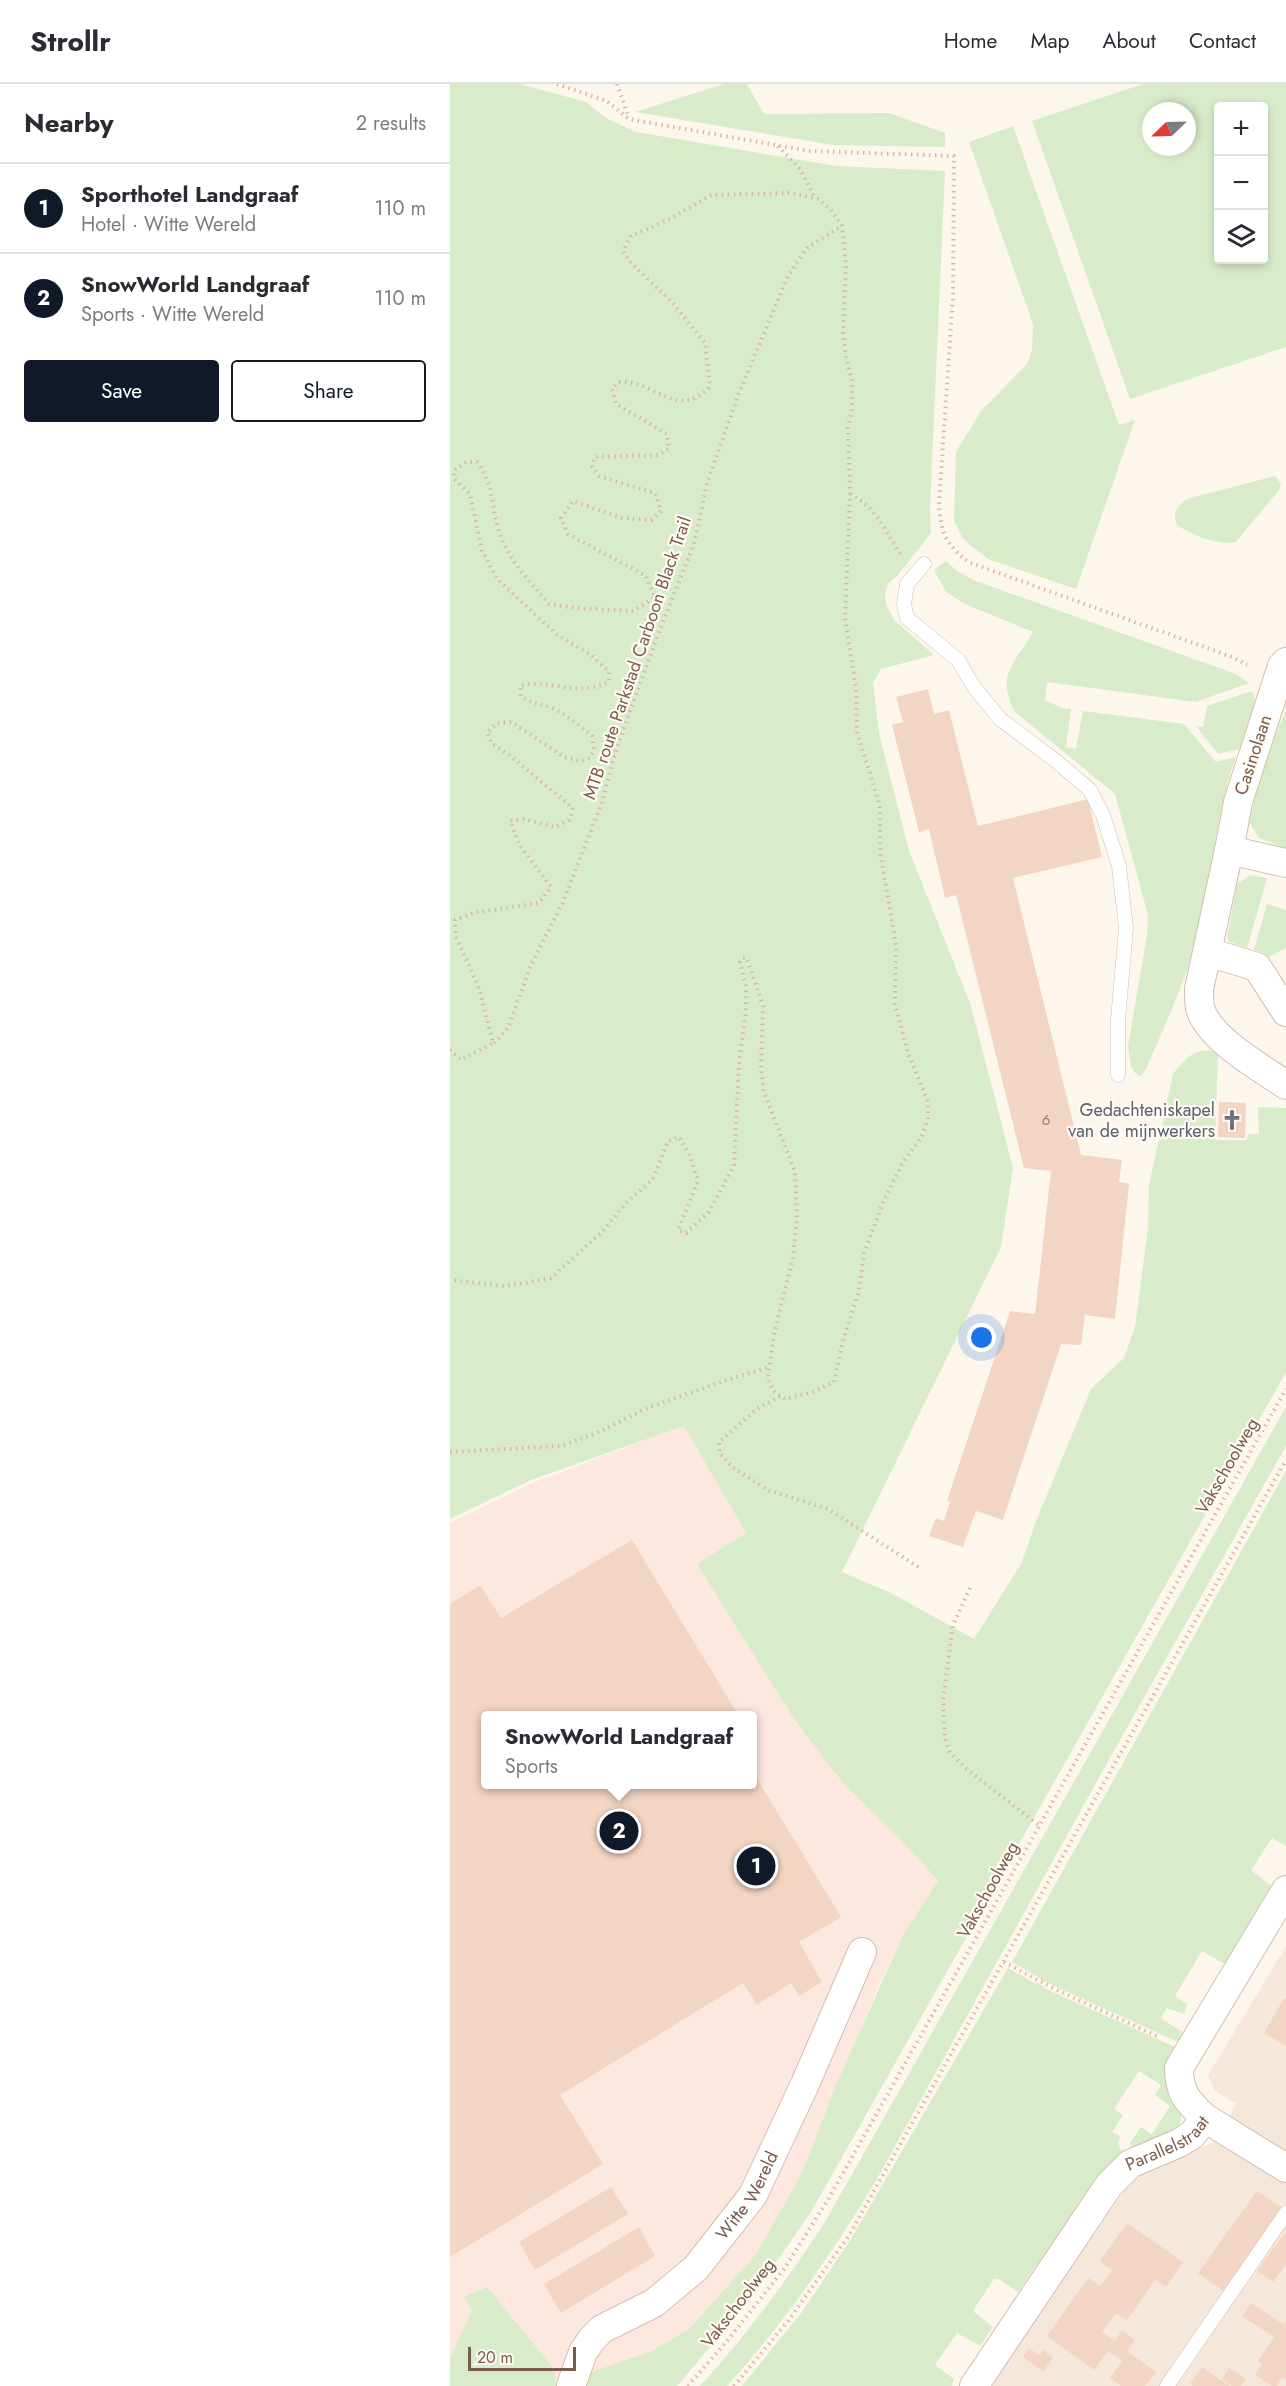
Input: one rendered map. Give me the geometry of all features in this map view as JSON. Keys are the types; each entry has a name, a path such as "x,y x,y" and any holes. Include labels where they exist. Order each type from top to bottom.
{"street":[{"name":"Casinolaan","path":"1284,664 1238,802 1199,989 1200,1007 1204,1018 1221,1038 1286,1085"},
{"path":"1229,850 1286,862"},
{"path":"1208,952 1257,967 1286,1012"},
{"name":"Parallelstraat","path":"974,2386 1109,2185 1130,2164 1192,2135 1205,2118 1184,2096 1179,2083 1179,2068 1187,2051 1286,1890"},
{"name":"Witte Wereld","path":"571,2386 584,2352 592,2339 602,2329 654,2303 696,2268 753,2195 805,2084 862,1952"},
{"path":"1205,2118 1286,2168"}],"lane":[{"path":"924,564 907,584 904,604 907,618 958,660 974,687 1000,719 1090,790 1103,815 1119,866 1126,928 1118,1020 1118,1075"},
{"path":"1167,2386 1286,2213"}],"path":[{"path":"557,84 607,101 629,119 810,151 954,156 952,296 939,505 940,527 951,548 968,562 1235,658 1260,672 1284,664"},
{"path":"617,84 629,119"},
{"path":"450,1280 506,1286 551,1278 602,1232 626,1203 653,1179 668,1141 679,1137 690,1156 698,1181 678,1230 686,1233 709,1212 734,1165 739,1062 746,1011 746,987 740,962 743,958 747,958 763,1006 761,1069 764,1092 795,1172 797,1217 793,1258 774,1334 768,1378 773,1391 785,1399 813,1392 834,1382 844,1337 859,1291 864,1253 884,1200 902,1164 922,1136 928,1118 928,1102 908,1053 895,1004 896,945 880,852 880,806 857,732 856,689 845,618 850,494 848,428 852,409 852,380 843,332 846,264 842,226 830,209 816,198 800,169 778,146"},
{"path":"450,1050 461,1060 494,1043 479,988 456,937 455,920 472,913 539,903 551,887 520,846 510,821 524,819 555,827 569,820 573,808 508,753 492,744 487,733 496,723 512,722 564,758 580,761 590,758 594,749 592,736 573,720 551,708 531,703 520,696 520,686 532,683 571,689 595,689 609,682 609,672 591,655 556,633 496,579 482,550 470,494 454,479 454,470 467,462 477,462 487,476 500,534 510,558 549,604 634,611 655,597 646,576 568,534 561,518 573,501 622,518 651,520 661,511 655,494 599,476 592,466 595,457 658,455 669,449 666,434 616,404 612,389 619,382 630,381 678,402 699,398 710,387 705,343 670,301 631,263 623,251 631,236 670,219 711,195 792,193 816,198"},
{"name":"MTB route Parkstad Carboon Black Trail","path":"494,1043 508,1028 531,965 563,902 601,805 617,747 694,544 707,483 739,393 784,287 807,248 842,226"},
{"path":"850,494 863,500 878,516 901,555 924,564"},
{"path":"450,1452 561,1446 597,1433 645,1409 769,1367"},
{"name":"Vakschoolweg","path":"688,2386 727,2342 784,2269 829,2198 1286,1389"},
{"path":"781,1396 757,1409 719,1442 720,1454 732,1467 768,1490 828,1509 920,1568"},
{"path":"734,2386 788,2321 848,2237 1286,1460"},
{"path":"970,1588 953,1624 943,1700 945,1739 951,1752 964,1767 1040,1826"},
{"path":"1004,1962 1045,1984 1187,2051"}],"shaded area":[{"path":"684,1425 746,1533 698,1564 794,1719 843,1783 900,1839 938,1882 903,1935 878,1987 802,2173 756,2254 689,2329 652,2351 591,2372 587,2386 450,2386 450,1523 530,1484"},
{"path":"1286,1946 1286,2386 988,2386 1136,2174 1212,2143 1236,2104 1214,2090 1208,2075"}],"green space":[{"path":"450,84 520,84 587,103 606,118 636,132 836,166 945,171 930,508 931,533 899,574 888,584 885,593 886,604 894,620 934,655 881,669 873,683 879,733 909,851 971,1006 1013,1168 1001,1247 842,1572 891,1593 974,1639 1021,1564 1037,1519 1091,1389 1124,1358 1135,1327 1148,1228 1149,1185 1173,1074 1182,1063 1197,1052 1210,1050 1218,1052 1215,1140 1247,1140 1248,1134 1259,1134 1258,1107 1286,1108 1286,1372 811,2212 752,2297 677,2386 587,2386 591,2372 652,2351 689,2329 756,2254 802,2173 836,2085 903,1935 938,1881 900,1839 843,1783 794,1719 697,1564 746,1533 684,1426 531,1480 450,1519"},
{"path":"724,84 747,84 764,114 889,113 945,133 945,147 833,145 635,112"},
{"path":"1143,84 1286,84 1286,347 1130,399 1032,121"},
{"path":"1013,126 1119,425 1135,420 1076,589 988,559 963,539 954,521 956,452 981,411 1027,364 1032,351 1033,324 969,142"},
{"path":"1275,476 1281,484 1279,490 1236,542 1205,539 1177,525 1176,510 1187,499"},
{"path":"946,561 973,580 1236,674 1249,683 1196,702 1047,682 1045,700 1062,708 1071,709 1066,747 1076,749 1083,711 1184,724 1216,762 1236,757 1224,797 1205,901 1191,959 1147,1067 1141,1076 1135,1073 1131,1066 1128,1046 1147,935 1148,915 1115,794 1014,711 1009,698 1007,677 1014,661 1033,632 965,604 946,592 934,570"},
{"path":"1252,691 1256,704 1239,749 1218,754 1196,726 1203,727 1207,706"},
{"path":"1286,710 1286,848 1259,838 1249,821 1264,762"},
{"path":"1250,875 1267,878 1247,948 1230,942 1227,938 1237,884"},
{"path":"1267,904 1286,910 1286,948 1267,958 1263,953 1254,950"},
{"path":"1286,1407 1286,1446 1107,1763 877,2179 807,2286 748,2362 727,2386 700,2386 766,2307 825,2222"},
{"path":"1286,1471 1286,1846 1272,1838 1251,1870 1273,1887 1225,1964 1202,1951 1175,1996 1187,2004 1184,2014 1167,2008 1161,2018 1182,2032 1178,2042 1039,1979 1012,1962"},
{"path":"1008,1968 1036,1984 1037,1982 1044,1988 1175,2047 1180,2126 1177,2130 1132,2150 1130,2143 1141,2127 1152,2134 1170,2106 1155,2095 1161,2085 1139,2071 1114,2109 1123,2115 1112,2132 1121,2137 1118,2142 1122,2154 1107,2166 1018,2292 999,2279 994,2279 974,2309 974,2312 993,2327 980,2346 957,2333 936,2363 936,2366 954,2379 952,2386 742,2386 801,2313 851,2239"},
{"path":"487,2287 554,2369 556,2386 450,2386 450,2358 472,2310 464,2297"}],"building":[{"path":"928,689 934,714 949,710 978,826 1088,799 1102,857 1013,878 1081,1155 1122,1160 1119,1182 1129,1184 1115,1319 1085,1315 1081,1345 1061,1344 1003,1520 976,1511 963,1547 929,1536 936,1518 944,1521 950,1502 947,1501 1010,1311 1035,1314 1051,1171 1024,1168 956,895 945,898 929,829 919,832 892,725 903,722 896,697"},
{"name":"Gedachteniskapel van de mijnwerkers","path":"1219,1102 1246,1103 1245,1138 1218,1137"},
{"path":"632,1540 736,1711 481,1711 481,1789 757,1789 757,1779 841,1917 799,1942 822,1982 799,1996 791,1983 757,2005 743,1983 560,2095 603,2164 450,2257 450,1604 480,1585 501,1618"},
{"path":"1284,1998 1286,1999 1286,2046 1264,2033"},
{"path":"611,2187 628,2214 535,2270 519,2242"},
{"path":"1257,2191 1282,2208 1223,2291 1198,2273"},
{"path":"1127,2223 1183,2262 1166,2287 1155,2280 1127,2320 1116,2313 1102,2332 1115,2341 1122,2330 1135,2340 1127,2351 1156,2372 1145,2386 1121,2386 1110,2378 1122,2361 1108,2351 1094,2370 1047,2336 1088,2278 1100,2286 1112,2270 1100,2261"},
{"path":"639,2227 655,2256 561,2313 544,2284"},
{"path":"1286,2231 1286,2264 1273,2282 1257,2271"},
{"path":"1251,2303 1283,2324 1286,2320 1286,2380 1282,2377 1277,2386 1272,2386 1255,2375 1262,2364 1258,2361 1274,2337 1242,2316"},
{"path":"1029,2348 1039,2355 1043,2350 1053,2358 1043,2372 1023,2357"},
{"path":"1202,2367 1230,2386 1193,2386 1190,2384"},
{"path":"1229,2368 1246,2379 1241,2386 1232,2386 1222,2379"}],"place":[{"name":"Gedachteniskapel van de mijnwerkers","path":"1232,1120"},
{"name":"SnowWorld Landgraaf","path":"619,1831"},
{"name":"Sporthotel Landgraaf","path":"756,1866"}]}
